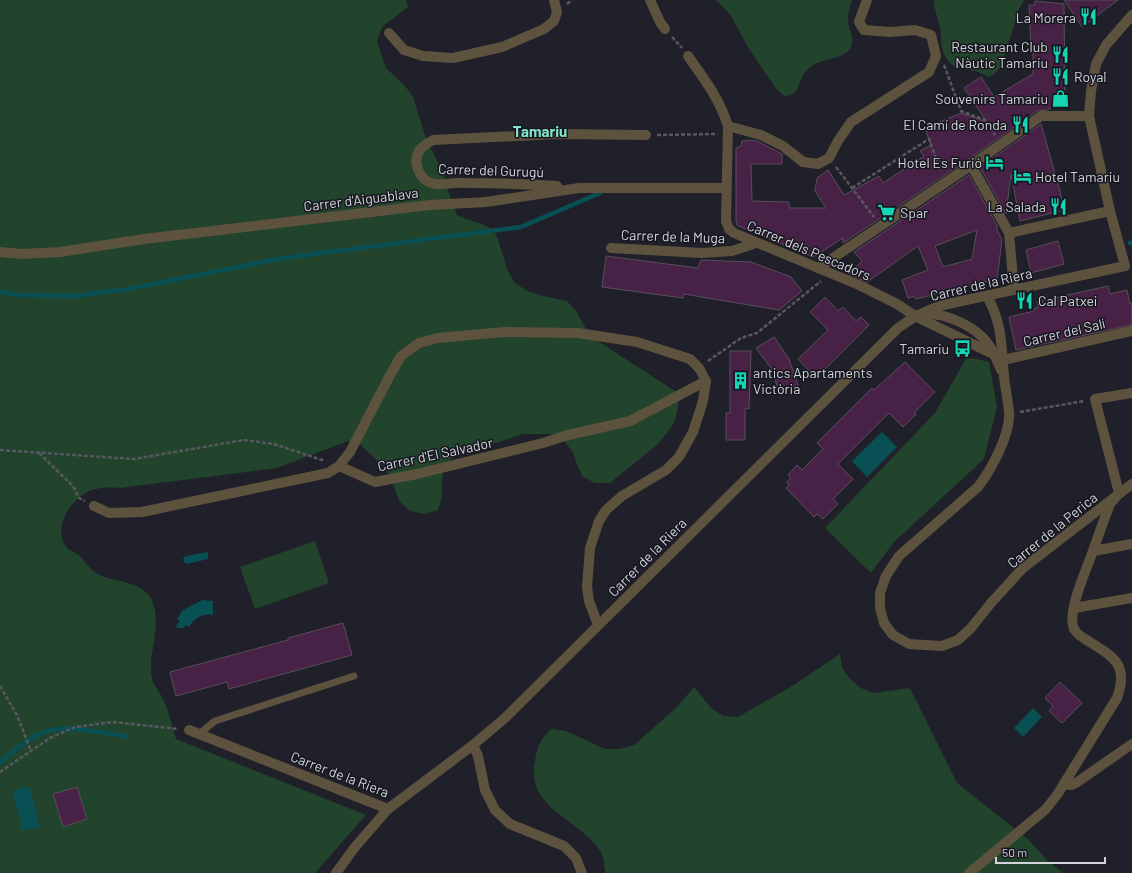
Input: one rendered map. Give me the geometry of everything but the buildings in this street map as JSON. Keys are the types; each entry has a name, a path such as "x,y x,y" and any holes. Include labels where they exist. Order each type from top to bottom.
{"street":[{"path":"389,33 404,50 423,56 452,58 502,47 544,29 554,21 557,12 554,0"},
{"path":"650,0 660,22 665,29"},
{"path":"728,130 761,135 783,146 804,162 818,164 829,158 851,122 930,72 936,56 931,35 915,30 890,32 864,30 859,22 867,0"},
{"path":"1009,233 1110,211 1089,116 1091,91 1096,64 1106,45 1132,15"},
{"name":"Carrer dels Pescadors","path":"688,56 711,87 723,112 728,130 726,222 729,229 734,233 756,243 859,285 999,358"},
{"path":"818,268 1041,116 1089,116"},
{"name":"Carrer del Gurugú","path":"579,188 520,184 452,182 434,184 421,176 416,166 418,152 433,140 558,134 646,135"},
{"path":"971,165 1009,233 1014,290"},
{"name":"Carrer d'Aiguablava","path":"0,252 21,254 60,252 151,238 430,205 486,202 579,188 726,188"},
{"name":"Carrer de la Riera","path":"189,730 388,809 473,745 505,718 898,328 930,308 1125,266 1110,211"},
{"name":"Carrer de la Muga","path":"611,248 702,253 732,251 756,243"},
{"name":"Carrer de la Perica","path":"987,296 993,307 1000,328 999,358 1004,376 1009,414 1006,431 1000,449 986,476 978,487 899,556 886,576 880,593 880,608 884,623 893,635 909,644 927,646 942,646 958,640 971,628 991,602 1023,568 1132,484"},
{"path":"916,316 929,314 939,315 961,322 981,336 999,358"},
{"name":"Carrer del Salí","path":"999,358 1132,331"},
{"path":"94,506 109,513 142,512 328,473 339,466 350,452 401,356 419,344 437,338 505,332 578,333 637,342 690,359 699,368 706,381 703,401 693,432 679,457 666,470 622,496 606,510 599,522 590,548 587,587 589,601 598,626"},
{"name":"Carrer d'El Salvador","path":"339,466 375,482 417,474 543,443 568,435 630,422 706,381"},
{"path":"969,873 1045,810 1057,795 1117,698 1121,686 1120,668 1107,652 1078,635 1073,627 1072,616 1110,504 1119,493 1095,399 1132,393"},
{"path":"1093,551 1132,544"},
{"path":"1074,608 1132,598"},
{"path":"1064,784 1071,785 1076,783 1132,744"},
{"path":"473,745 478,756 485,790 495,810 510,824 564,846 576,858 582,873"},
{"path":"336,873 355,847 388,809"}],"lane":[{"path":"943,305 939,315 939,322 946,331"},
{"path":"199,734 215,721 354,676"}],"path":[{"path":"665,29 688,56"},
{"path":"935,60 945,66 961,111 985,120 1001,144"},
{"path":"646,135 728,130"},
{"path":"852,188 929,138 944,182"},
{"path":"829,158 880,226"},
{"path":"699,368 741,338 757,333 830,273"},
{"path":"1009,414 1095,399"},
{"path":"0,450 134,459 244,440 274,444 339,466"},
{"path":"39,453 73,486 79,498 94,506"},
{"path":"0,686 17,715 31,751"},
{"path":"0,772 50,738 75,727 113,722 189,730"}],"green space":[{"path":"0,0 406,0 408,7 383,26 377,41 386,68 405,86 413,97 427,141 444,174 447,188 457,215 494,230 508,271 515,283 527,291 567,301 576,311 590,336 678,393 678,407 675,421 667,433 657,445 610,483 595,483 583,477 573,452 564,441 550,434 523,434 453,457 444,467 442,497 438,510 424,514 410,511 400,502 389,475 381,464 361,445 348,441 277,468 120,488 94,489 80,497 70,507 61,527 61,534 66,547 79,555 90,568 98,574 139,588 150,597 154,605 156,624 151,671 154,684 167,708 176,739 366,815 315,873 0,873"},
{"path":"715,0 852,0 848,19 852,36 851,48 841,55 819,63 807,70 796,90 789,95 784,96 775,87 749,49 731,16"},
{"path":"934,0 1024,0 1019,9 1001,67 995,73 989,77 977,71 954,66 947,60 942,48 940,27"},
{"path":"967,357 989,362 997,407 984,459 894,542 871,573 825,528 935,413"},
{"path":"315,541 329,583 255,609 240,567"},
{"path":"840,654 842,667 850,679 861,688 873,693 910,688 957,783 1029,840 1048,861 1063,873 606,873 601,852 592,841 546,802 538,791 534,777 536,755 538,747 544,736 551,729 566,731 605,749 620,749 634,745 676,708 694,687 712,709 724,716 738,717 792,686"}],"water":[{"path":"882,432 897,447 867,477 852,461"},
{"path":"208,552 208,559 187,564 184,562 183,559 186,556"},
{"path":"203,600 213,601 213,615 199,617 193,621 189,627 186,625 184,628 177,628 176,626 180,621 177,619 183,610"},
{"path":"1033,708 1042,717 1023,737 1014,728"},
{"path":"29,786 40,827 23,831 12,791"}],"waterway":[{"path":"0,292 19,295 74,296 128,289 283,258 521,227 600,193"},
{"path":"0,763 32,739 52,730 79,729 126,736"}],"place":[{"name":"La Morera","path":"1089,17"},
{"name":"Restaurant Club Nàutic Tamariu","path":"1061,54"},
{"name":"Royal","path":"1061,76"},
{"name":"Souvenirs Tamariu","path":"1061,98"},
{"name":"El Camí de Ronda","path":"1020,124"},
{"name":"Hotel Es Furió","path":"995,162"},
{"name":"Hotel Tamariu","path":"1022,176"},
{"name":"La Salada","path":"1059,206"},
{"name":"Spar","path":"887,212"},
{"name":"Cal Patxei","path":"1025,300"},
{"name":"Tamariu","path":"962,348"},
{"name":"antics Apartaments Victòria","path":"740,380"}],"district":[{"name":"Tamariu","path":"540,131"}]}
